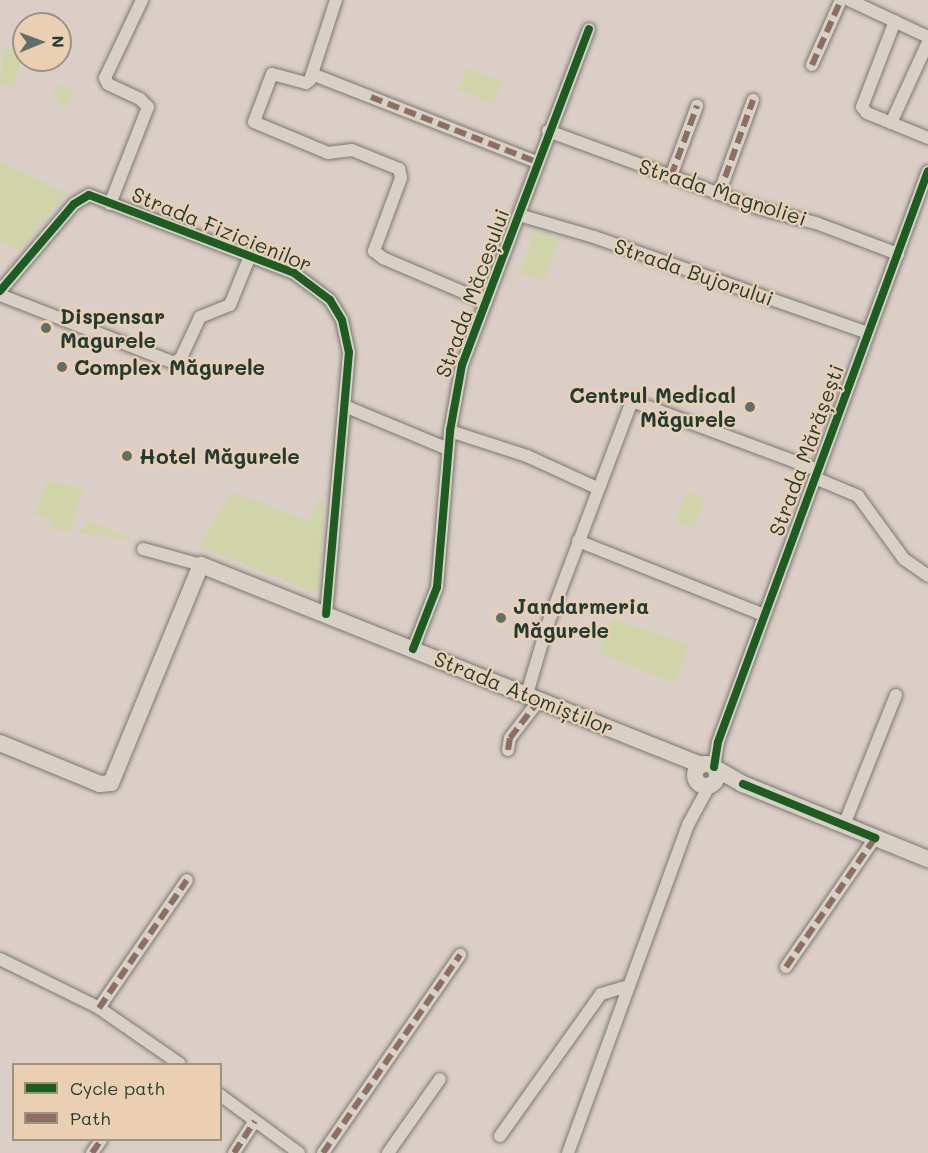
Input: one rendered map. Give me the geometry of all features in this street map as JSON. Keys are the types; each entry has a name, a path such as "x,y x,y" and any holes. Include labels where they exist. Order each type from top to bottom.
{"main road":[{"name":"Strada Atomiștilor","path":"201,565 533,696 678,756 706,774"},
{"path":"0,743 100,784 111,783 201,565"},
{"path":"706,774 743,784 928,859"}],"street":[{"path":"110,204 147,107 140,99 108,84 105,78 142,0"},
{"path":"336,0 312,74 306,83 272,74 255,124 328,153 352,150 399,169 401,178 374,251 383,258 486,303"},
{"path":"812,65 841,0"},
{"path":"849,0 928,37"},
{"path":"895,21 862,103 867,113 928,138"},
{"name":"Strada Măceșului","path":"413,649 437,587 450,431 462,365 519,216 548,131 589,28"},
{"path":"891,123 928,42"},
{"path":"312,74 537,162"},
{"path":"719,194 753,100"},
{"path":"671,176 697,106"},
{"name":"Strada Magnoliei","path":"548,131 719,194 816,222 898,254"},
{"name":"Strada Mărășești","path":"568,1153 928,171"},
{"name":"Strada Fizicienilor","path":"250,256 230,305 200,317 181,358 174,363 0,293 78,200 89,195 250,256 306,279 337,310 349,352 347,407 326,614"},
{"name":"Strada Bujorului","path":"519,216 594,237 868,333"},
{"path":"508,750 510,738 533,696 578,541 632,401 817,474 858,496 904,559 928,576"},
{"path":"347,407 448,449"},
{"path":"450,431 527,456 597,488"},
{"path":"578,541 764,615"},
{"name":"Strada Atomiștilor","path":"143,549 201,565"},
{"path":"844,825 896,695"},
{"path":"786,967 875,838"},
{"path":"99,1008 187,880"},
{"path":"323,1153 460,955"},
{"path":"0,959 99,1008 177,1063"},
{"path":"500,1136 602,994 629,986"},
{"path":"388,1153 440,1079"},
{"path":"222,1096 300,1153"},
{"path":"234,1153 255,1121"}],"green space":[{"path":"4,47 12,50 12,72 18,72 13,89 0,84"},
{"path":"466,68 502,82 493,104 458,90"},
{"path":"57,84 74,91 67,107 58,103 60,98 53,95"},
{"path":"0,162 67,193 20,250 0,242"},
{"path":"535,229 559,238 544,281 520,272"},
{"path":"48,481 86,490 77,507 71,532 50,528 53,521 34,514"},
{"path":"232,492 310,521 319,498 324,501 319,586 314,592 199,546"},
{"path":"687,492 705,499 693,528 675,521"},
{"path":"87,521 138,541 79,533"},
{"path":"612,618 689,645 677,680 672,682 599,653"}],"marked path":[{"path":"812,65 841,0"},
{"path":"371,97 537,162"},
{"path":"719,194 753,100"},
{"path":"671,176 697,106"},
{"path":"508,750 510,738 540,699"},
{"path":"786,967 875,838"},
{"path":"99,1008 187,880"},
{"path":"323,1153 460,955"},
{"path":"234,1153 255,1121"},
{"path":"92,1153 100,1141"}],"cycle path":[{"path":"413,649 437,587 450,431 462,365 589,29"},
{"path":"714,767 718,742 928,171"},
{"path":"0,291 74,204 89,195 294,273 330,300 342,320 349,352 326,614"},
{"path":"743,784 875,838"}],"place":[{"name":"Dispensar Magurele","path":"46,328"},
{"name":"Complex Măgurele","path":"62,367"},
{"name":"Centrul Medical Măgurele","path":"750,407"},
{"name":"Hotel Măgurele","path":"127,456"},
{"name":"Jandarmeria Măgurele","path":"501,618"}]}
